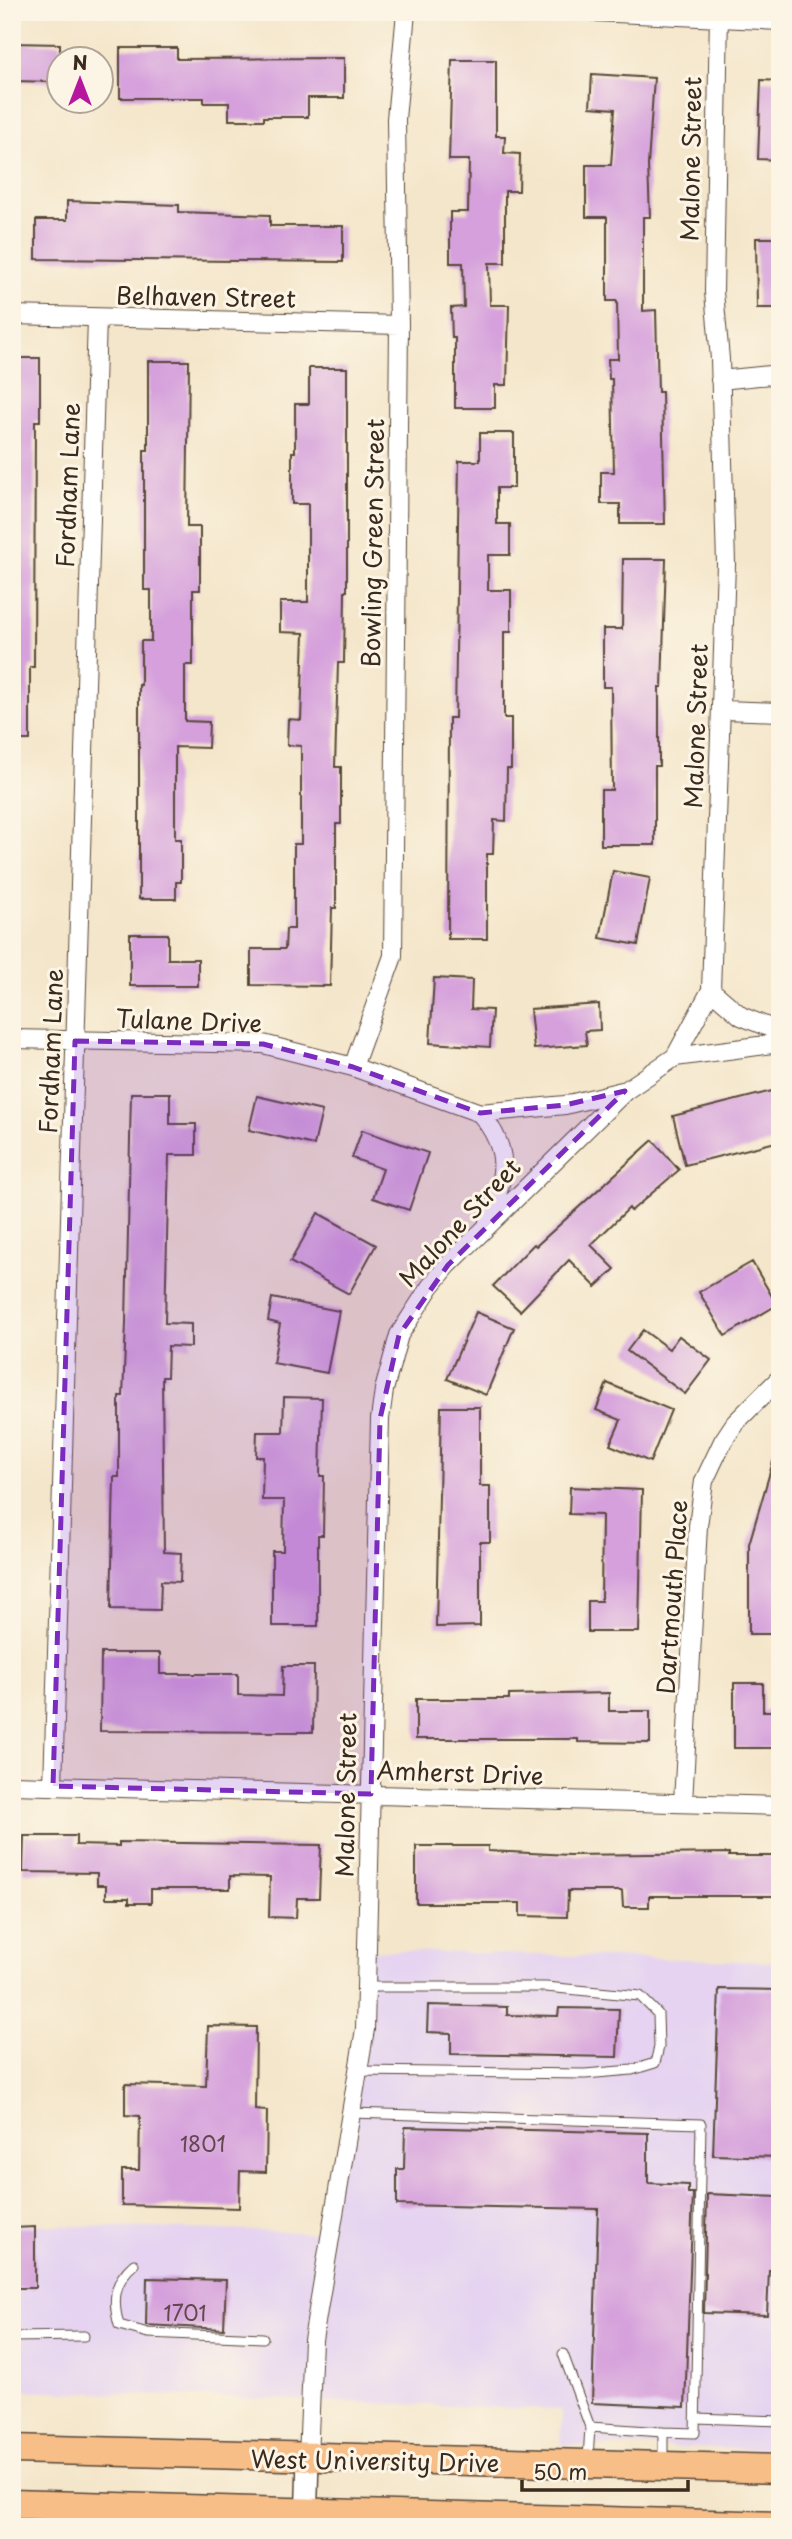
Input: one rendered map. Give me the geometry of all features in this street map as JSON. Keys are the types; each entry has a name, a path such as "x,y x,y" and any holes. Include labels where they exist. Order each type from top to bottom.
{"main road":[{"name":"West University Drive","path":"12,2449 780,2469"},
{"path":"13,2512 152,2518 780,2526"}],"street":[{"name":"Bowling Green Street","path":"353,1067 393,956 399,325 396,281 396,119 406,12"},
{"path":"595,12 719,15 780,21"},
{"name":"Malone Street","path":"306,2520 313,2340 365,2029 384,1390 399,1335 414,1309 448,1265 625,1091 675,1057 711,990 723,710 726,564 720,380 714,292 719,15"},
{"name":"Belhaven Street","path":"12,315 399,325"},
{"name":"Fordham Lane","path":"53,1786 97,318"},
{"path":"720,380 780,374"},
{"path":"723,710 780,712"},
{"path":"711,990 741,1016 780,1032"},
{"name":"Tulane Drive","path":"12,1039 263,1045 353,1067 480,1113 565,1105 625,1091"},
{"path":"675,1057 780,1043"},
{"path":"480,1113 496,1133 504,1161 498,1191 486,1227"},
{"name":"Dartmouth Place","path":"683,1803 698,1526 705,1482 723,1441 735,1423 780,1378"},
{"name":"Amherst Drive","path":"12,1785 780,1806"}],"lane":[{"path":"358,2071 585,2074 632,2070 655,2063 659,2047 658,2014 640,1996 546,1987 366,1987"},
{"path":"351,2113 701,2124 695,2432 590,2427"},
{"path":"134,2264 122,2274 116,2286 114,2308 119,2325 148,2333 263,2338"},
{"path":"12,2337 84,2336"},
{"path":"563,2354 590,2427 587,2465"},
{"path":"696,2418 780,2421"},
{"path":"663,2432 663,2466"}],"highlighted area":[{"path":"75,1041 263,1044 353,1067 480,1113 565,1105 625,1091 448,1265 399,1335 380,1419 371,1794 53,1786"}],"shaded area":[{"path":"367,1950 780,1962 780,2450 561,2445 561,2410 12,2390 12,2224 330,2233"}],"building":[{"path":"12,43 60,44 46,46 46,82 12,81"},
{"path":"120,48 177,48 177,59 344,58 344,98 308,98 308,117 229,120 229,103 204,103 204,98 120,98"},
{"path":"452,60 496,60 496,136 505,136 504,153 520,154 519,191 505,191 505,263 489,263 490,305 509,305 507,385 495,385 495,408 455,408 455,338 452,338 451,308 464,307 463,263 450,263 450,212 468,212 469,160 449,160"},
{"path":"592,74 654,78 648,165 650,217 643,217 643,311 656,310 658,392 662,392 665,524 620,524 620,504 601,504 601,472 614,472 612,379 609,379 608,359 618,359 617,301 607,301 607,217 586,217 586,165 611,165 615,109 590,107"},
{"path":"761,80 780,81 780,160 758,159"},
{"path":"67,201 179,205 179,212 270,215 270,226 343,226 343,262 36,259 36,220 67,220"},
{"path":"756,238 780,238 780,308 757,308"},
{"path":"12,358 40,358 40,421 35,421 34,667 30,667 30,740 12,740"},
{"path":"148,361 189,361 187,527 200,527 200,590 193,590 193,665 185,665 185,721 209,722 208,748 175,747 175,839 181,839 181,882 176,882 176,899 139,899 141,641 151,641 151,590 144,590 144,450 148,450"},
{"path":"309,368 347,368 347,591 344,663 338,663 335,767 341,767 341,824 336,824 336,908 332,908 330,986 251,985 251,949 285,949 286,929 294,929 294,844 301,844 301,746 287,745 288,719 301,720 304,633 280,632 280,602 308,602 308,504 292,504 292,452 295,452 295,404 309,404"},
{"path":"480,433 514,433 514,488 497,488 497,524 510,524 510,555 488,555 488,590 511,590 511,632 504,632 504,718 511,718 511,769 507,769 506,821 494,820 493,854 487,854 487,939 448,939 449,718 455,718 459,461 480,461"},
{"path":"623,559 666,559 662,687 659,687 659,766 655,766 655,845 601,845 601,790 612,790 611,687 603,687 603,629 622,629"},
{"path":"613,871 650,878 638,945 600,938"},
{"path":"130,934 168,934 168,959 198,959 198,986 130,986"},
{"path":"434,978 472,980 471,1009 492,1010 490,1047 430,1043"},
{"path":"599,1004 600,1030 585,1031 587,1045 534,1049 530,1009"},
{"path":"780,1089 780,1141 685,1165 673,1116"},
{"path":"131,1093 170,1093 170,1124 196,1124 196,1155 169,1155 165,1323 191,1324 191,1347 168,1346 167,1377 162,1377 164,1552 181,1553 180,1582 161,1581 160,1610 111,1609 114,1477 119,1477 119,1396 123,1396 126,1323"},
{"path":"257,1096 322,1111 314,1145 249,1130"},
{"path":"362,1130 428,1153 409,1210 373,1198 383,1169 352,1158"},
{"path":"653,1140 679,1170 631,1211 629,1208 591,1245 615,1269 596,1287 569,1260 520,1311 493,1286 534,1244 536,1246"},
{"path":"318,1213 376,1245 349,1294 290,1262"},
{"path":"752,1262 777,1305 725,1336 699,1292"},
{"path":"272,1298 339,1311 327,1373 273,1363 280,1324 268,1321"},
{"path":"476,1312 514,1328 486,1395 447,1379"},
{"path":"643,1330 669,1349 679,1336 711,1360 685,1394 627,1351"},
{"path":"607,1383 671,1410 650,1462 610,1445 621,1420 596,1410"},
{"path":"284,1397 322,1398 320,1476 324,1476 323,1535 318,1535 318,1626 272,1626 272,1551 283,1551 284,1500 262,1500 263,1457 256,1457 257,1432 283,1432"},
{"path":"441,1407 480,1407 480,1486 490,1486 490,1542 480,1542 480,1626 436,1627"},
{"path":"775,1455 780,1456 780,1634 749,1634 749,1544"},
{"path":"570,1487 642,1490 639,1632 588,1632 588,1601 601,1601 602,1515 569,1514"},
{"path":"101,1653 160,1653 160,1674 238,1674 238,1695 282,1696 283,1666 314,1666 313,1732 100,1731"},
{"path":"734,1683 763,1683 763,1711 780,1711 780,1748 734,1748"},
{"path":"609,1693 609,1711 650,1711 650,1743 578,1742 578,1739 416,1739 416,1699 509,1699 509,1695"},
{"path":"24,1836 76,1836 76,1845 119,1846 119,1842 321,1845 319,1898 297,1898 296,1918 269,1917 270,1877 230,1876 230,1889 151,1889 151,1903 129,1903 129,1898 106,1898 106,1885 97,1885 97,1873 23,1872"},
{"path":"416,1846 488,1846 488,1851 570,1855 729,1853 729,1856 780,1856 780,1896 649,1896 649,1907 623,1907 622,1891 568,1891 567,1917 520,1916 520,1903 416,1903"},
{"path":"719,1989 780,1990 780,2157 713,2155"},
{"path":"428,2005 507,2007 507,2015 558,2016 559,2008 619,2009 617,2057 451,2054 451,2033 427,2032"},
{"path":"208,2026 256,2027 255,2110 267,2111 266,2172 240,2171 239,2208 122,2205 122,2170 139,2170 140,2116 125,2115 125,2084 206,2086"},
{"path":"405,2127 648,2133 648,2183 688,2185 688,2193 693,2193 685,2407 592,2403 598,2209 397,2205 397,2169 404,2169"},
{"path":"707,2194 780,2197 780,2270 769,2270 767,2315 704,2313"},
{"path":"35,2227 35,2288 12,2288 12,2228"},
{"path":"147,2278 226,2280 224,2329 146,2325"}]}
